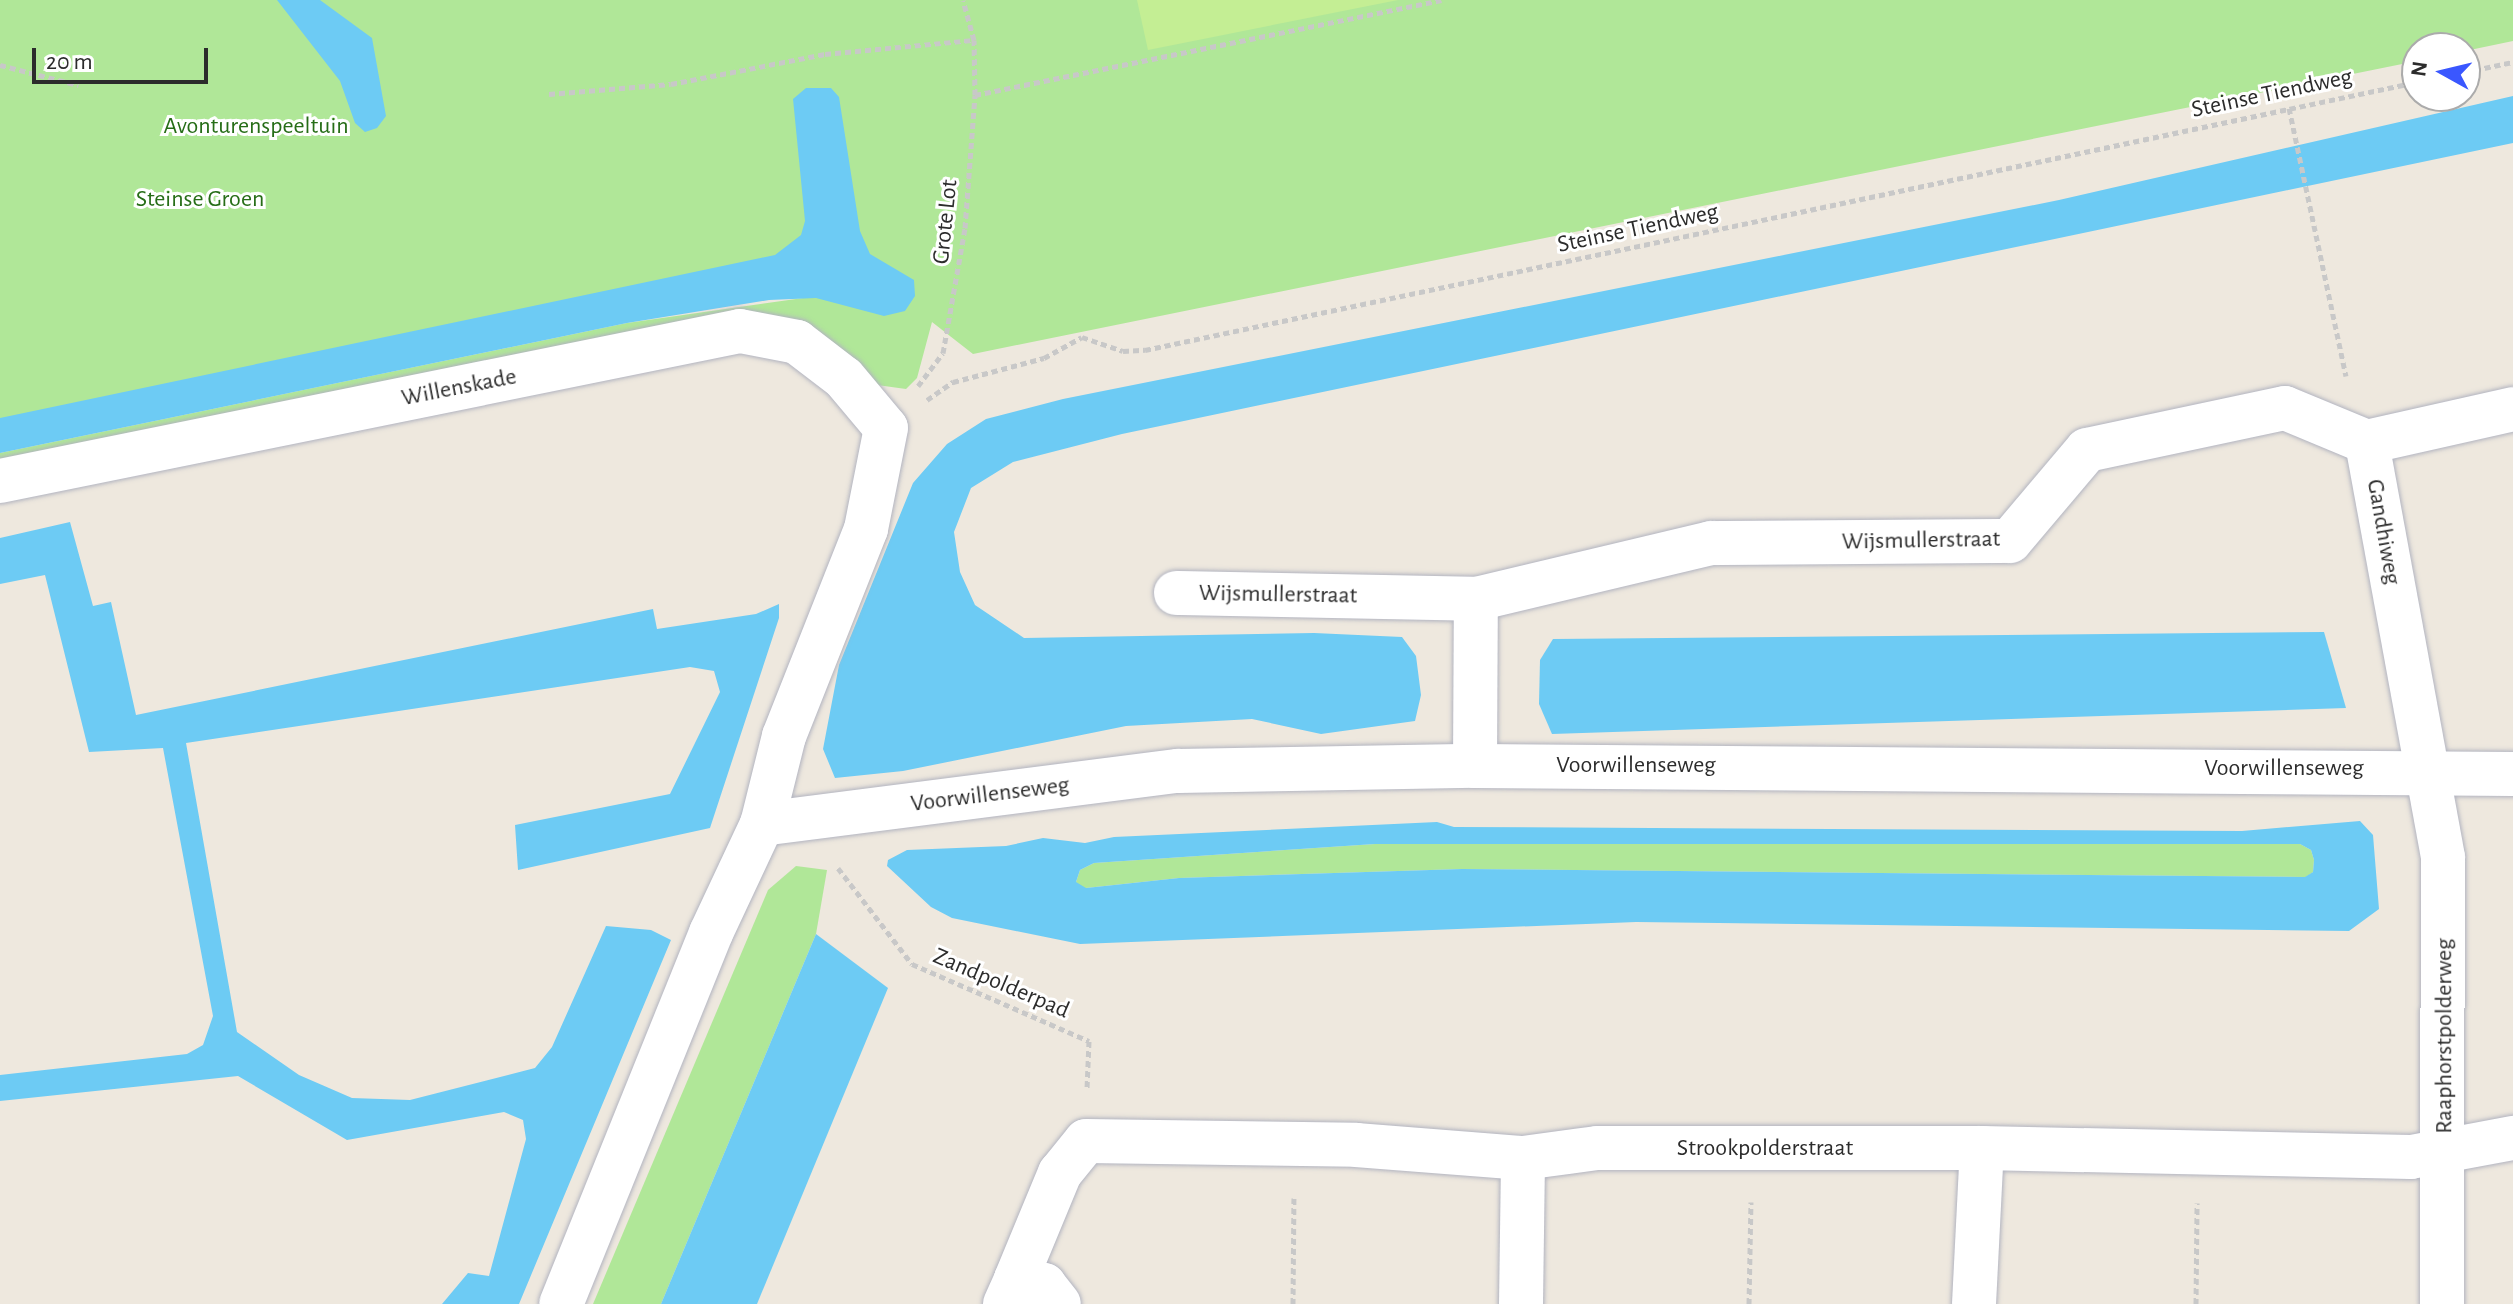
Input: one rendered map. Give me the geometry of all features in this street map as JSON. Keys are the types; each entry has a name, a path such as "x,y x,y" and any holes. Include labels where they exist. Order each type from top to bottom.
{"street":[{"name":"Willenskade","path":"0,481 740,331 797,342 844,378 886,428"},
{"name":"Wijsmullerstraat","path":"1176,593 1476,599 1711,543 2010,541 2087,450 2285,408 2367,442"},
{"path":"2367,442 2513,409"},
{"path":"561,1304 711,933 762,824 784,736 866,529 886,428"},
{"name":"Gandhiweg","path":"2367,442 2427,770"},
{"path":"1475,766 1476,599"},
{"name":"Voorwillenseweg","path":"762,824 1178,771 1475,766 2427,770 2513,774"},
{"name":"Raaphorstpolderweg","path":"2427,770 2443,857 2442,1304"},
{"name":"Strookpolderstraat","path":"1086,1141 1387,1146 1523,1158 1597,1148 1982,1148 2411,1157 2513,1138"},
{"path":"1011,1292 1060,1173 1086,1141"},
{"path":"1974,1304 1982,1148"},
{"path":"1521,1304 1523,1158"},
{"path":"1011,1292 1044,1285 1059,1304"}],"path":[{"name":"Grote Lot","path":"886,428 943,353 965,228 975,95 974,40 963,0"},
{"path":"975,95 1441,0"},
{"path":"549,94 671,84 825,54 974,40"},
{"path":"2481,69 2513,62"},
{"path":"0,65 78,85"},
{"name":"Steinse Tiendweg","path":"886,428 953,382 1044,358 1082,337 1123,351 1145,350 2401,85"},
{"path":"2289,108 2351,396 2367,442"},
{"name":"Zandpolderpad","path":"762,824 832,860 912,964 1089,1041 1086,1141"},
{"path":"1293,1304 1295,1145"},
{"path":"1749,1304 1752,1149"},
{"path":"2196,1304 2197,1154"}],"green space":[{"name":"Steinse Groen","path":"0,0 2513,0 2513,41 2481,48 2481,32 2401,32 2401,64 973,354 932,322 917,378 906,389 877,385 805,323 750,313 0,467 0,453 627,323 803,298 754,290 0,446"},
{"path":"1137,0 1398,0 1148,50"},
{"path":"1375,844 2300,844 2311,850 2314,860 2313,872 2306,877 1462,869 1179,878 1086,888 1077,888 1076,882 1080,870 1094,863"},
{"path":"796,866 827,870 816,934 661,1304 593,1304 768,890"}],"water":[{"path":"277,0 320,0 372,38 386,116 377,128 365,132 355,123 340,81"},
{"path":"806,88 831,88 839,97 860,231 870,254 914,280 915,296 905,311 884,316 816,298 769,300 627,323 0,453 0,418 775,255 801,235 805,221 793,99"},
{"path":"2513,96 2513,143 1122,434 1013,462 971,488 954,532 960,572 975,605 1024,638 1314,633 1402,637 1416,656 1421,695 1415,721 1321,734 1252,719 1126,726 903,771 835,778 823,749 839,665 913,483 947,444 986,419 1063,399 2059,200 2443,112 2481,112 2481,103"},
{"path":"70,522 93,606 111,602 136,715 653,609 657,629 756,614 779,604 779,618 710,828 518,870 515,825 670,794 720,692 714,671 690,667 186,743 237,1032 299,1075 352,1098 410,1100 535,1068 552,1047 606,926 651,930 671,940 519,1304 442,1304 468,1273 489,1276 526,1139 523,1120 504,1112 347,1140 238,1076 0,1101 0,1075 187,1054 203,1045 213,1016 163,748 89,752 45,575 0,584 0,538"},
{"path":"2324,632 2346,708 1552,734 1539,704 1540,660 1553,639"},
{"path":"2360,821 2373,835 2379,909 2349,931 1636,922 1080,944 952,918 931,907 887,866 888,860 907,850 1006,846 1043,838 1085,843 1114,837 1437,822 1454,827 2242,831","holes":["1375,844 2300,844 2311,850 2314,860 2313,872 2305,877 1462,869 1179,878 1086,888 1076,882 1080,870 1094,863"]},
{"path":"816,934 888,988 757,1304 661,1304"}],"park label":[{"name":"Avonturenspeeltuin","path":"256,127"}]}
